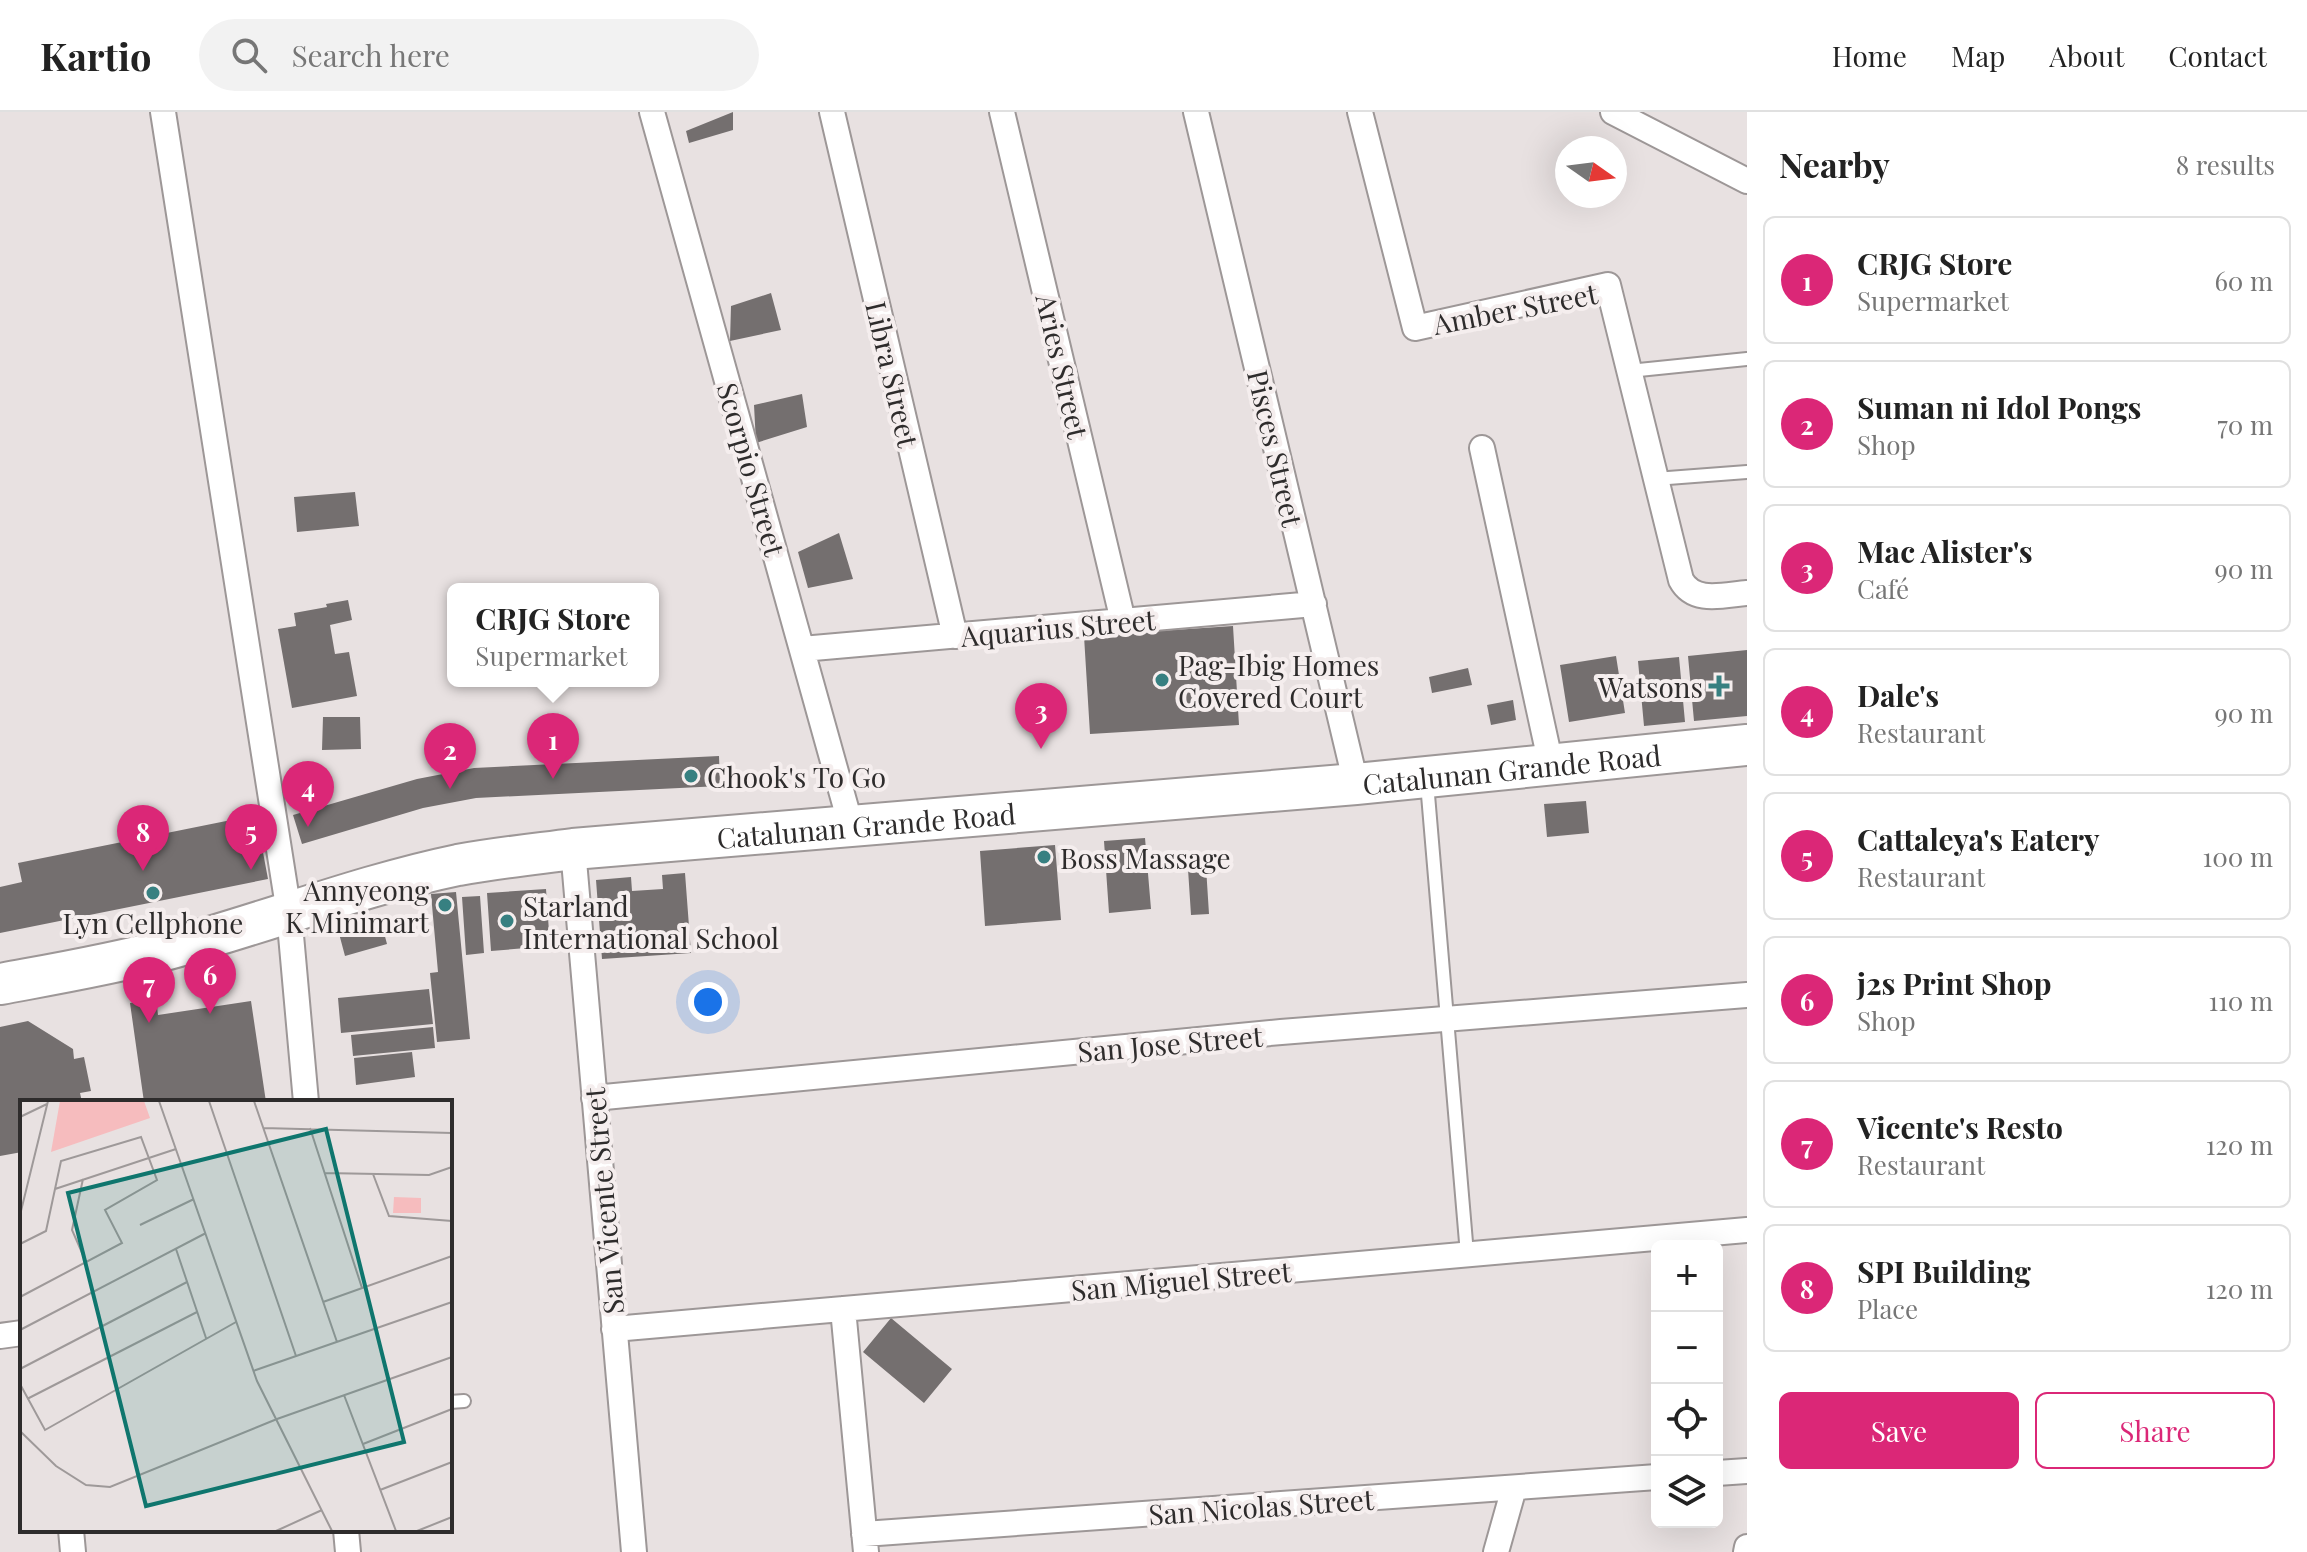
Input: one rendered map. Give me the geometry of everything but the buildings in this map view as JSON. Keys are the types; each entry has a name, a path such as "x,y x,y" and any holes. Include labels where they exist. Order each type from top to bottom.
{"main road":[{"name":"Catalunan Grande Road","path":"0,984 156,952 344,895 459,865 573,849 1356,784 1747,745"}],"street":[{"path":"163,112 289,913 306,1100"},
{"name":"Scorpio Street","path":"652,112 851,826"},
{"name":"Libra Street","path":"832,112 955,636"},
{"name":"Aries Street","path":"1002,112 1123,621"},
{"name":"Pisces Street","path":"1196,112 1356,784"},
{"path":"1613,112 1747,181"},
{"name":"Amber Street","path":"1365,113 1415,328 1608,285 1681,580 1686,590 1697,595 1709,597 1747,593"},
{"path":"1482,448 1551,765"},
{"name":"Aquarius Street","path":"802,649 1314,604"},
{"name":"San Vicente Street","path":"573,849 634,1552"},
{"name":"San Jose Street","path":"594,1098 1281,1032 1747,995"},
{"name":"San Miguel Street","path":"614,1329 1747,1230"},
{"path":"843,1309 865,1543"},
{"path":"0,1336 20,1333"},
{"path":"1723,1473 1747,1471"},
{"name":"San Nicolas Street","path":"865,1543 1651,1477"},
{"path":"1496,1552 1514,1488"},
{"path":"71,1532 73,1552"},
{"path":"346,1532 348,1552"}],"lane":[{"path":"1629,371 1747,359"},
{"path":"1655,479 1747,472"},
{"path":"1427,777 1467,1254"},
{"path":"452,1402 464,1401"}],"place":[{"name":"Pag-Ibig Homes Covered Court","path":"1162,680"},
{"name":"Watsons","path":"1719,686"},
{"name":"Mac Alister's","path":"1041,749"},
{"name":"Chook's To Go","path":"691,776"},
{"name":"CRJG Store","path":"553,779"},
{"name":"Suman ni Idol Pongs","path":"450,789"},
{"name":"Dale's","path":"308,827"},
{"name":"Boss Massage","path":"1044,857"},
{"name":"Cattaleya's Eatery","path":"251,870"},
{"name":"SPI Building","path":"143,871"},
{"name":"Lyn Cellphone","path":"153,893"},
{"name":"Annyeong K Minimart","path":"445,905"},
{"name":"Starland International School","path":"507,921"},
{"name":"j2s Print Shop","path":"210,1014"},
{"name":"Vicente's Resto","path":"149,1023"}]}
